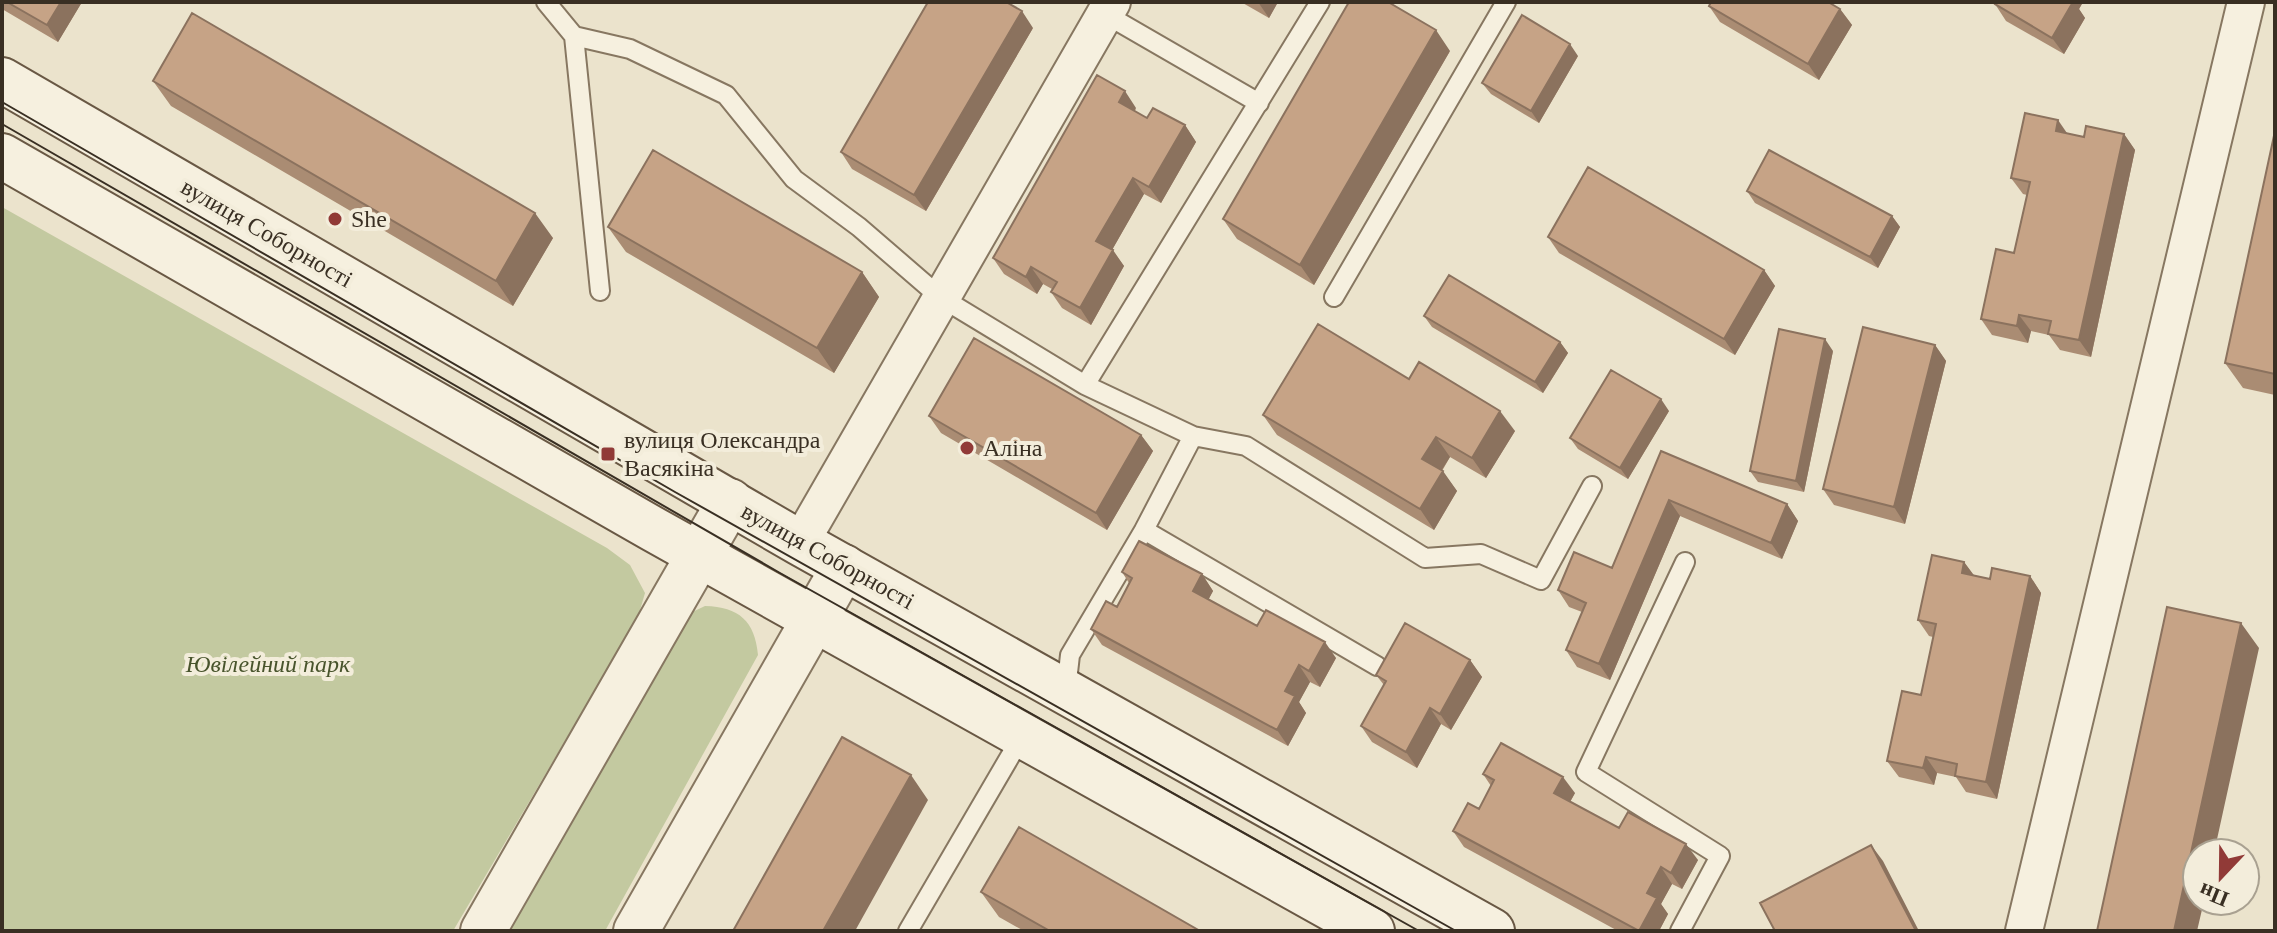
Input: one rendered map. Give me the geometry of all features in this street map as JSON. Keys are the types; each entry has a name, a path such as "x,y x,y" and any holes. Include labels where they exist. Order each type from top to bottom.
{"main road":[{"name":"вулиця Соборності","path":"2,80 800,543 1492,931"},
{"path":"2,156 698,554 1372,931"},
{"path":"483,931 730,501"},
{"path":"636,931 844,567"}],"street":[{"path":"2024,931 2246,2"},
{"path":"800,543 1109,8"}],"lane":[{"path":"546,2 574,36 600,291"},
{"path":"1085,385 1320,2"},
{"path":"1334,297 1506,2"},
{"path":"1109,8 1259,103"},
{"path":"574,36 630,49 726,95 794,179 859,227 940,297 1085,385 1193,436 1246,446 1425,558 1481,554 1541,580 1592,486"},
{"path":"1066,690 1070,655 1144,530 1193,436"},
{"path":"1144,530 1377,666"},
{"path":"1680,931 1720,856 1586,772 1685,562"},
{"path":"910,930 1022,736"}],"green space":[{"name":"Ювілейний парк","path":"2,207 607,548 630,565 645,593 638,617 453,931 2,931"},
{"path":"705,606 727,609 743,618 753,633 758,655 605,931 504,931 686,615"}],"building":[{"path":"7,2 61,2 47,25"},
{"path":"928,2 1006,2 1022,11 914,195 841,152"},
{"path":"1349,2 1388,2 1436,30 1300,265 1223,219"},
{"path":"1711,2 1828,2 1840,9 1808,64 1709,6"},
{"path":"1996,2 2073,2 2052,38"},
{"path":"192,13 535,213 496,281 153,81"},
{"path":"1522,15 1570,44 1531,111 1482,83"},
{"path":"1097,75 1125,91 1119,102 1147,118 1153,108 1185,125 1149,187 1133,178 1096,241 1113,250 1080,308 1051,292 1057,282 1031,267 1026,277 993,258"},
{"path":"2025,113 2058,120 2056,131 2084,137 2086,126 2124,134 2079,340 2048,334 2051,321 2019,315 2017,326 1981,319 1996,249 2014,253 2030,182 2011,178"},
{"path":"2275,131 2275,374 2225,363"},
{"path":"653,150 862,272 817,348 608,227"},
{"path":"1769,150 1892,216 1870,257 1747,191"},
{"path":"1588,167 1764,270 1724,339 1548,237"},
{"path":"1449,275 1560,342 1535,382 1424,316"},
{"path":"1318,324 1409,379 1419,362 1500,411 1472,458 1436,437 1422,459 1443,471 1420,509 1263,415"},
{"path":"1863,327 1935,345 1894,507 1823,489"},
{"path":"1779,329 1825,339 1796,481 1750,471"},
{"path":"974,338 1141,435 1096,513 929,416"},
{"path":"1611,370 1661,399 1620,468 1570,438"},
{"path":"1661,451 1787,504 1771,543 1669,500 1599,664 1566,650 1586,603 1558,590 1574,552 1612,568"},
{"path":"1139,541 1202,574 1193,591 1257,626 1266,610 1325,642 1309,671 1299,665 1285,691 1295,696 1277,730 1091,629 1106,601 1117,607 1132,578 1122,572"},
{"path":"1932,555 1964,562 1962,573 1990,579 1992,568 2030,576 1986,782 1955,776 1957,764 1926,757 1923,768 1887,761 1902,691 1921,695 1936,624 1918,620"},
{"path":"2167,607 2241,623 2194,837 2181,837 2181,899 2174,931 2097,931"},
{"path":"1405,623 1470,660 1440,714 1430,708 1406,752 1361,726 1386,681 1376,675"},
{"path":"842,737 911,775 823,931 733,931"},
{"path":"1501,743 1563,777 1554,793 1619,828 1628,812 1686,844 1671,873 1661,867 1647,893 1657,898 1639,931 1453,831 1468,803 1479,809 1494,780 1483,774"},
{"path":"1019,827 1200,931 1050,931 981,892"},
{"path":"1871,845 1915,929 1775,931 1760,903"}],"tram line":[{"path":"2,102 675,492 1456,931"},
{"path":"2,124 780,573 1419,931"}],"place":[{"name":"She","path":"335,219"},
{"name":"Аліна","path":"967,448"},
{"name":"вулиця Олександра Васякіна","path":"608,454"}]}
